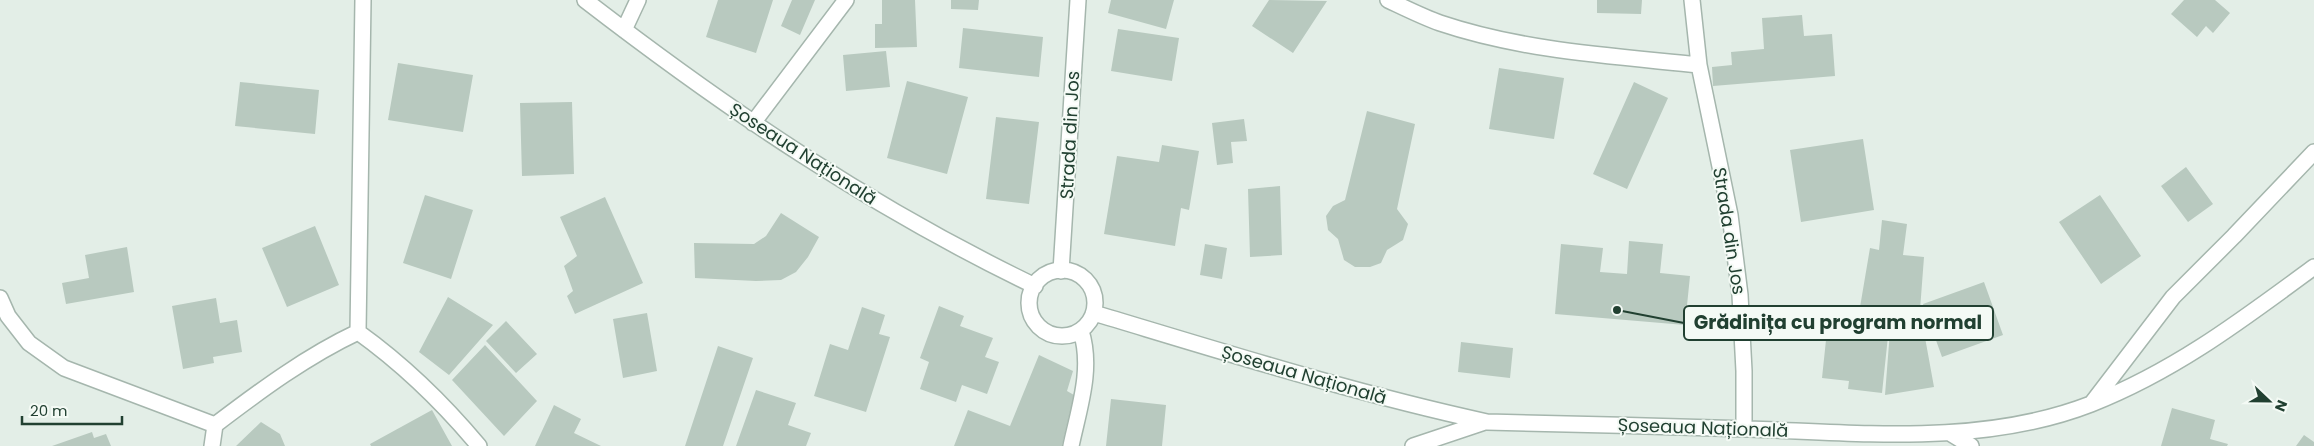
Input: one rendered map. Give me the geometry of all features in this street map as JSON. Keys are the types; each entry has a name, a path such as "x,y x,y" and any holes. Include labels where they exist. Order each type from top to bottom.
{"street":[{"path":"358,332 363,0"},
{"name":"Șoseaua Națională","path":"586,0 624,30 753,123 824,170 916,225 1035,286"},
{"path":"624,30 638,0"},
{"path":"753,123 846,0"},
{"name":"Strada din Jos","path":"1061,270 1078,0"},
{"path":"1388,0 1440,23 1506,40 1572,52 1699,65"},
{"name":"Strada din Jos","path":"1692,0 1699,65 1730,215 1742,324 1744,429"},
{"path":"2090,405 2173,297 2314,152"},
{"name":"Șoseaua Națională","path":"1094,313 1314,379 1419,407 1487,422 1883,434 1950,433 1998,429 2047,419 2090,405 2151,378 2214,340 2314,268"},
{"path":"1061,270 1071,272 1088,283 1094,298 1094,313 1089,323 1081,331 1070,336 1049,334 1039,327 1033,318 1030,307 1030,296 1035,286 1051,273 1061,270"},
{"path":"0,298 8,316 29,343 64,368 215,425"},
{"path":"1071,446 1086,372 1086,352 1081,331"},
{"path":"212,446 215,425 253,396 326,347 358,332"},
{"path":"358,332 390,355 438,399 479,446"},
{"path":"1413,446 1487,422"},
{"path":"1950,433 1971,446"}],"building":[{"path":"718,0 773,0 756,53 706,37"},
{"path":"792,0 815,0 800,35 781,26"},
{"path":"882,0 915,0 917,47 875,48 875,24 882,24"},
{"path":"951,0 979,0 978,10 951,9"},
{"path":"1111,0 1174,0 1166,29 1108,13"},
{"path":"1269,0 1327,1 1293,53 1252,26"},
{"path":"1597,0 1642,0 1641,14 1597,13"},
{"path":"2184,0 2215,0 2230,13 2213,33 2206,26 2197,37 2171,14"},
{"path":"1802,15 1804,36 1832,34 1835,76 1713,86 1712,67 1732,65 1731,52 1764,49 1762,18"},
{"path":"963,28 1043,37 1039,77 959,68"},
{"path":"1118,29 1179,38 1172,81 1111,71"},
{"path":"886,51 890,87 846,91 843,55"},
{"path":"398,63 473,75 463,132 388,120"},
{"path":"1499,68 1564,78 1554,139 1489,129"},
{"path":"907,81 968,97 947,174 887,158"},
{"path":"240,82 319,90 315,134 235,126"},
{"path":"1634,82 1668,98 1627,189 1593,174"},
{"path":"572,102 574,174 522,176 520,103"},
{"path":"1367,111 1415,124 1397,209 1408,224 1403,240 1387,250 1381,263 1370,267 1355,267 1344,260 1338,239 1328,230 1326,216 1333,206 1345,200"},
{"path":"996,117 1039,122 1029,204 986,199"},
{"path":"1244,119 1247,141 1231,142 1233,163 1217,165 1212,123"},
{"path":"1863,139 1874,210 1801,222 1790,150"},
{"path":"1162,145 1199,151 1189,210 1181,208 1175,246 1104,234 1117,156 1159,162"},
{"path":"2186,167 2213,204 2188,222 2161,186"},
{"path":"1280,186 1282,255 1250,257 1248,189"},
{"path":"425,195 473,210 451,279 403,263"},
{"path":"2100,195 2141,256 2101,284 2059,222"},
{"path":"605,197 643,283 575,314 567,296 573,291 564,266 577,256 560,217"},
{"path":"781,213 819,237 808,257 796,272 781,280 756,281 695,278 694,243 754,244 766,236"},
{"path":"1882,220 1907,224 1903,255 1924,257 1920,310 1934,387 1885,395 1890,331 1884,322 1858,319 1870,248 1879,250"},
{"path":"315,226 339,285 287,307 262,248"},
{"path":"1629,241 1663,244 1660,273 1690,276 1685,325 1555,314 1561,244 1603,248 1600,272 1627,274"},
{"path":"1205,244 1227,248 1222,279 1200,275"},
{"path":"127,247 134,292 66,304 62,283 89,278 85,255"},
{"path":"1984,282 2003,335 1942,357 1923,304"},
{"path":"448,297 493,325 449,375 419,352"},
{"path":"216,298 220,323 237,320 242,352 213,357 214,363 183,369 172,306"},
{"path":"939,306 964,316 960,326 993,338 985,357 999,362 987,394 962,385 956,402 920,389 929,362 920,358"},
{"path":"862,307 885,315 879,334 890,337 866,412 814,396 830,344 848,350"},
{"path":"647,313 657,371 623,378 613,319"},
{"path":"506,321 537,354 516,373 486,341"},
{"path":"1828,321 1881,326 1888,336 1882,393 1848,389 1849,381 1822,378"},
{"path":"1461,342 1513,348 1510,378 1458,372"},
{"path":"485,345 537,401 504,436 452,380"},
{"path":"718,346 753,358 723,446 685,446"},
{"path":"1039,355 1073,371 1067,391 1074,395 1062,446 954,446 968,410 1010,426"},
{"path":"756,390 796,403 788,425 811,433 806,446 736,446"},
{"path":"1111,399 1166,405 1162,446 1106,446"},
{"path":"554,405 581,419 574,433 601,446 535,446"},
{"path":"2172,408 2215,420 2210,439 2228,444 2227,446 2161,446"},
{"path":"432,410 452,446 371,446 370,444"},
{"path":"261,422 280,434 285,446 236,446"},
{"path":"92,432 94,438 106,434 111,446 52,446"},
{"path":"2304,435 2314,442 2314,446 2296,446"}],"place":[{"name":"Grădinița cu program normal","path":"1617,310"}]}
